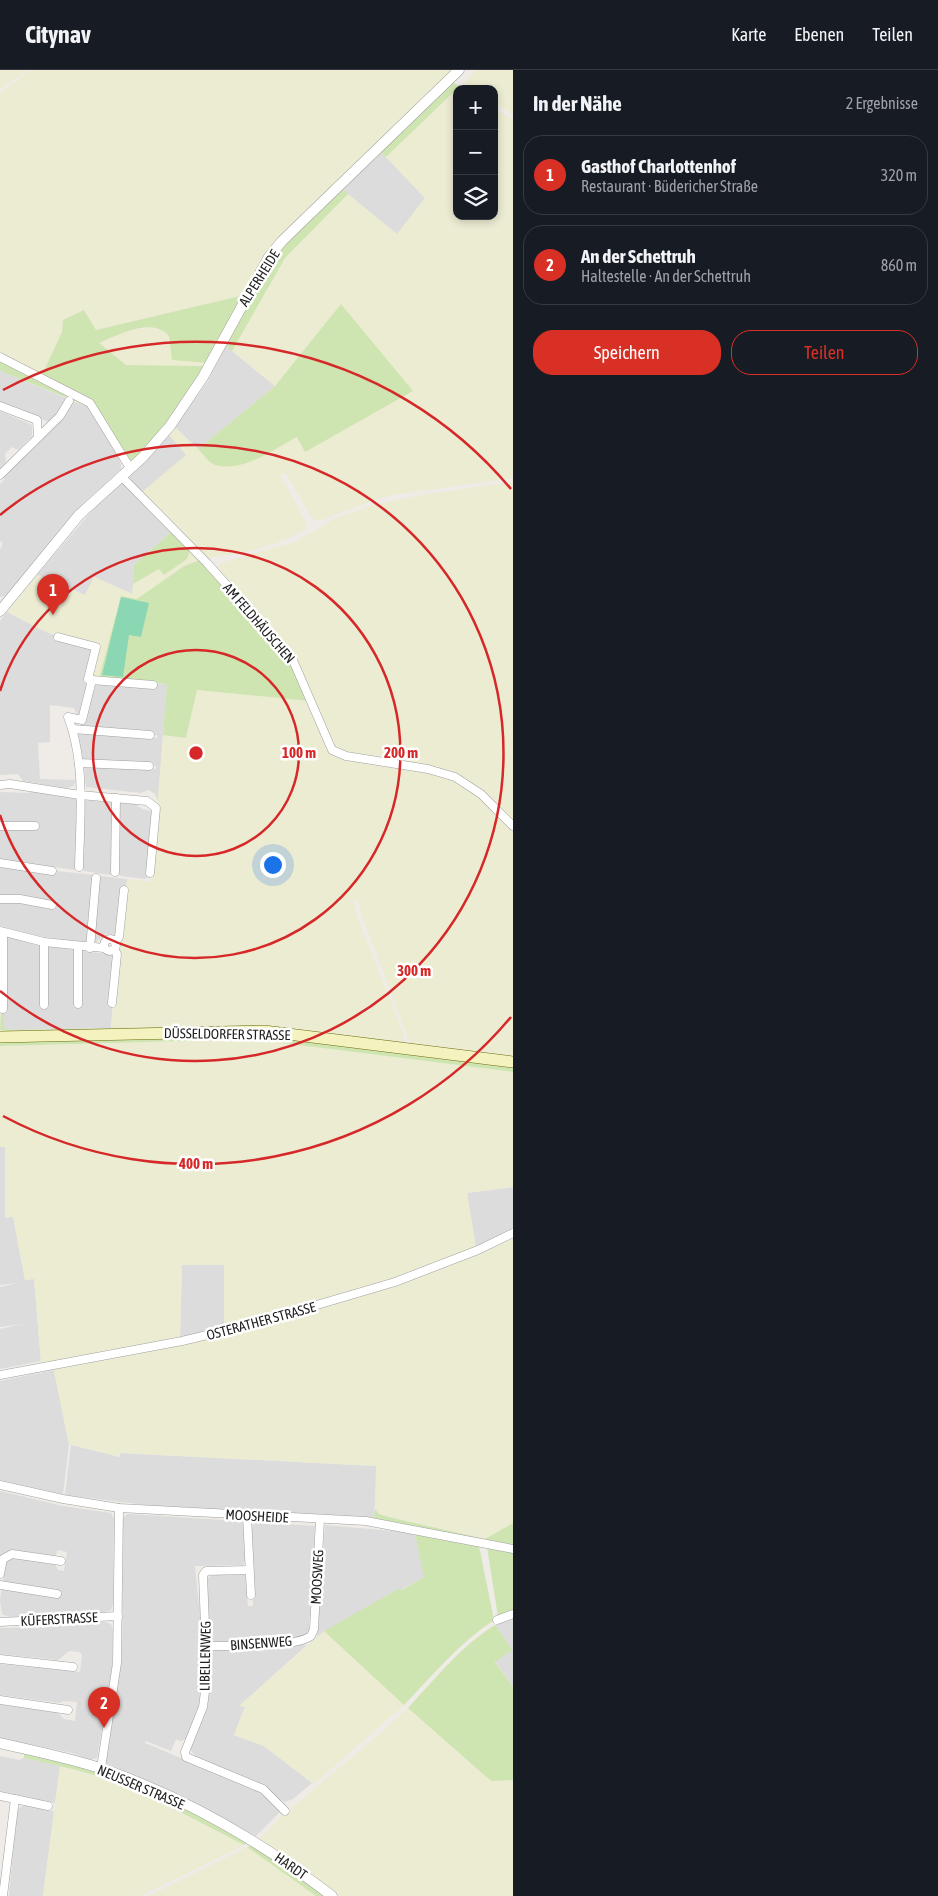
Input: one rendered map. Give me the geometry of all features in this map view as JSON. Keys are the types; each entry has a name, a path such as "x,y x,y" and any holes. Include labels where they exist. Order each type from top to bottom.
{"main road":[{"name":"DÜSSELDORFER STRASSE","path":"0,1036 222,1030 264,1032 513,1062"}],"street":[{"name":"ALPERHEIDE","path":"1,608 79,515 164,435 203,377 260,272 282,241 459,70"},
{"path":"0,357 90,402 130,468"},
{"path":"0,475 52,425 69,401"},
{"path":"0,406 52,425"},
{"path":"37,420 38,437"},
{"name":"AM FELDHÄUSCHEN","path":"121,476 207,563 292,658 332,750 346,756 428,769 455,777 481,794 513,826"},
{"path":"58,637 96,647 88,678 92,680 153,685"},
{"path":"79,867 79,764 73,728 68,717 82,720 92,680"},
{"path":"73,728 150,736"},
{"path":"79,764 149,766"},
{"path":"0,785 10,784 80,795 147,801 156,808 150,873"},
{"path":"115,872 116,798"},
{"path":"0,826 35,826"},
{"path":"0,863 52,871"},
{"path":"90,948 96,878"},
{"path":"115,946 119,937 124,890"},
{"path":"0,899 20,899 52,905"},
{"path":"3,1009 2,932 44,942 90,948 104,948 104,943 108,940 115,946 118,954 112,1003"},
{"path":"44,942 44,1005"},
{"path":"78,947 78,1004"},
{"name":"OSTERATHER STRASSE","path":"0,1375 182,1341 249,1325 382,1286 478,1250 513,1233"},
{"name":"MOOSHEIDE","path":"0,1485 63,1499 119,1508 366,1521 513,1549"},
{"path":"101,1768 117,1663 119,1508"},
{"path":"247,1516 250,1594"},
{"name":"MOOSWEG","path":"313,1634 320,1520"},
{"path":"0,1574 1,1559 12,1554 61,1561"},
{"name":"LIBELLENWEG","path":"250,1570 206,1571 203,1575 207,1676 203,1707 184,1752 186,1757 263,1789 285,1811"},
{"path":"0,1585 57,1594"},
{"path":"497,1620 513,1614"},
{"name":"KÜFERSTRASSE","path":"0,1622 118,1616"},
{"name":"BINSENWEG","path":"206,1646 258,1645 296,1641 308,1638 313,1634"},
{"path":"0,1659 74,1667"},
{"path":"0,1700 68,1710"},
{"name":"NEUSSER STRASSE","path":"0,1743 101,1768 192,1808 248,1837"},
{"path":"0,1796 48,1806"},
{"path":"3,1896 15,1799"},
{"name":"HARDT","path":"248,1837 332,1896"}],"shaded area":[{"path":"381,152 425,198 397,235 342,190"},
{"path":"226,346 275,386 198,449 175,427 208,381"},
{"path":"0,370 68,399 51,423 0,402"},
{"path":"71,401 87,406 111,442 121,464 121,469 82,504 5,596 0,597 0,550 3,543 0,541 0,484 5,479 1,476"},
{"path":"0,411 32,425 32,436 18,450 12,447 5,454 6,462 0,469"},
{"path":"169,435 187,455 141,493 134,486 129,476"},
{"path":"122,483 171,532 134,565 133,594 94,577 85,595 37,575 91,512"},
{"path":"7,612 46,632 91,648 94,651 79,719 74,708 50,705 50,742 38,743 40,779 76,780 73,786 66,788 23,781 18,774 0,775 0,621"},
{"path":"98,682 167,684 158,801 155,794 149,790 141,793 86,787 84,765 125,765 156,769 156,766 125,762 83,762 77,731 157,738 157,735 82,728 94,685"},
{"path":"32,791 79,799 78,868 75,870 0,859 0,792 29,793"},
{"path":"82,800 115,803 114,872 110,875 84,871 81,868"},
{"path":"118,803 135,804 142,809 154,812 149,876 145,879 120,876 116,872"},
{"path":"0,865 95,875 89,943 31,935 0,926"},
{"path":"100,876 127,879 126,889 118,935 105,934 95,943 92,943 98,878"},
{"path":"4,937 42,946 116,955 111,1028 11,1030 4,1028"},
{"path":"5,1146 5,1217 13,1216 25,1280 34,1279 41,1361 0,1369 0,1329 22,1324 0,1327 0,1287 19,1283 0,1285 0,1147"},
{"path":"513,1187 513,1228 476,1248 467,1193"},
{"path":"182,1265 224,1265 224,1328 180,1338"},
{"path":"54,1370 69,1444 63,1494 0,1480 0,1381"},
{"path":"71,1445 120,1457 120,1453 377,1466 374,1518 162,1507 65,1495"},
{"path":"0,1491 63,1506 111,1513 114,1519 113,1604 111,1610 105,1612 9,1617 2,1614 0,1600 6,1562 11,1558 55,1564 58,1570 64,1571 67,1552 58,1550 56,1555 52,1556 8,1551 0,1556"},
{"path":"127,1514 240,1521 244,1524 246,1559 243,1565 195,1566 199,1606 201,1607 204,1668 199,1706 186,1739 180,1741 176,1739 171,1751 146,1741 145,1743 252,1788 270,1800 280,1812 256,1836 187,1800 106,1763 122,1657 123,1518"},
{"path":"256,1522 315,1526 309,1631 304,1637 255,1643 218,1643 209,1636 206,1585 209,1577 217,1574 245,1575 248,1606 253,1606 251,1527"},
{"path":"325,1525 415,1533 425,1577 401,1590 398,1589 317,1637"},
{"path":"513,1616 513,1687 495,1661 495,1625"},
{"path":"105,1622 111,1624 113,1630 112,1668 97,1758 91,1760 72,1753 0,1738 0,1704 57,1712 64,1719 75,1721 77,1702 63,1701 60,1703 0,1695 0,1664 80,1672 82,1654 69,1651 58,1660 0,1654 0,1628 48,1627 50,1624"},
{"path":"307,1645 240,1705 245,1707 234,1735 264,1746 312,1783 293,1799 285,1802 197,1758 190,1749 210,1678 210,1656 213,1651"},
{"path":"0,1756 19,1760 24,1758 60,1766 55,1803 0,1791"},
{"path":"24,1805 54,1811 43,1896 9,1896 17,1810"}],"green space":[{"path":"0,70 28,70 0,89"},
{"path":"31,70 454,70 282,234 264,256 240,296 96,330 84,310 63,320 62,332 42,375 0,355 0,93"},
{"path":"454,70 282,237 208,363 172,360 169,336 162,330 154,328 144,327 135,329 99,343 126,365 206,366 167,427 134,461 126,458 100,412 42,375 62,332 63,320 84,310 96,330 240,296 264,256 282,234"},
{"path":"476,70 513,70 513,115 498,105 498,85 467,85 464,83"},
{"path":"451,82 458,85 453,85 453,93 386,157 381,152 342,189 348,194 285,258 232,351 226,346 193,400 155,450 270,259"},
{"path":"453,93 453,220 498,220 498,111 513,120 513,478 398,494 374,500 318,521 312,518 285,472 280,475 307,524 305,530 277,543 242,553 206,558 141,493 186,455 169,435 175,427 214,465 226,466 268,453 297,437 305,452 341,304 275,386 232,351 285,258 348,194 397,234 425,198 386,157"},
{"path":"341,304 413,391 305,452 297,437 247,463 226,467 215,465 211,462 198,449 275,386"},
{"path":"158,328 206,363 204,366 126,365 99,343 132,329"},
{"path":"0,359 81,401 87,406 3,372 0,370"},
{"path":"513,482 513,823 457,775 346,754 336,749 330,741 294,656 216,569 220,563 295,542 336,518 377,504 427,494"},
{"path":"171,532 190,550 187,559 164,575 159,569 133,584 134,565"},
{"path":"190,550 200,560 184,566 137,599 99,678 90,677 98,645 46,632 7,612 37,575 85,595 94,577 132,594 133,584 159,569 164,575"},
{"path":"200,560 290,659 310,701 197,690 186,738 163,735 167,684 99,678 121,596 137,599 184,566"},
{"path":"121,597 149,603 141,637 129,635 123,677 102,675"},
{"path":"197,689 310,701 333,753 426,770 455,780 479,797 513,831 513,1056 410,1043 362,916 358,899 354,902 357,917 404,1035 404,1042 261,1025 111,1028 127,879 151,882 163,735 186,737"},
{"path":"1,1009 4,1009 4,1028 11,1030 261,1025 404,1042 402,1044 284,1029 7,1031 0,1030"},
{"path":"256,1035 513,1066 513,1072 267,1041 220,1040 0,1046 0,1041"},
{"path":"220,1040 267,1041 513,1072 513,1187 467,1193 476,1248 380,1284 224,1328 224,1265 182,1265 180,1338 41,1363 34,1279 25,1280 13,1217 5,1218 5,1147 0,1147 0,1046"},
{"path":"513,1236 513,1523 485,1539 379,1514 375,1509 376,1466 120,1453 120,1457 69,1444 53,1367 226,1335 295,1316 381,1290 479,1254"},
{"path":"375,1509 379,1514 393,1518 485,1539 513,1523 513,1546 374,1518"},
{"path":"415,1533 479,1546 494,1620 458,1649 404,1705 324,1631 398,1589 402,1590 424,1577"},
{"path":"487,1547 513,1552 513,1611 498,1617"},
{"path":"495,1625 512,1650 495,1662 513,1687 513,1780 491,1781 408,1708 460,1653"},
{"path":"324,1631 404,1705 314,1784 264,1746 234,1735 245,1707 239,1706"},
{"path":"408,1708 491,1781 513,1780 513,1896 340,1896 260,1838 283,1815"},
{"path":"24,1752 102,1772 217,1824 247,1843 244,1845 128,1788 87,1773 24,1758"},
{"path":"60,1766 87,1773 148,1797 244,1845 140,1896 43,1896"},
{"path":"255,1845 327,1896 316,1896 247,1847"},
{"path":"247,1847 316,1896 149,1896"}],"place":[{"name":"Gasthof Charlottenhof","path":"53,615"},
{"name":"An der Schettruh","path":"104,1728"}]}
